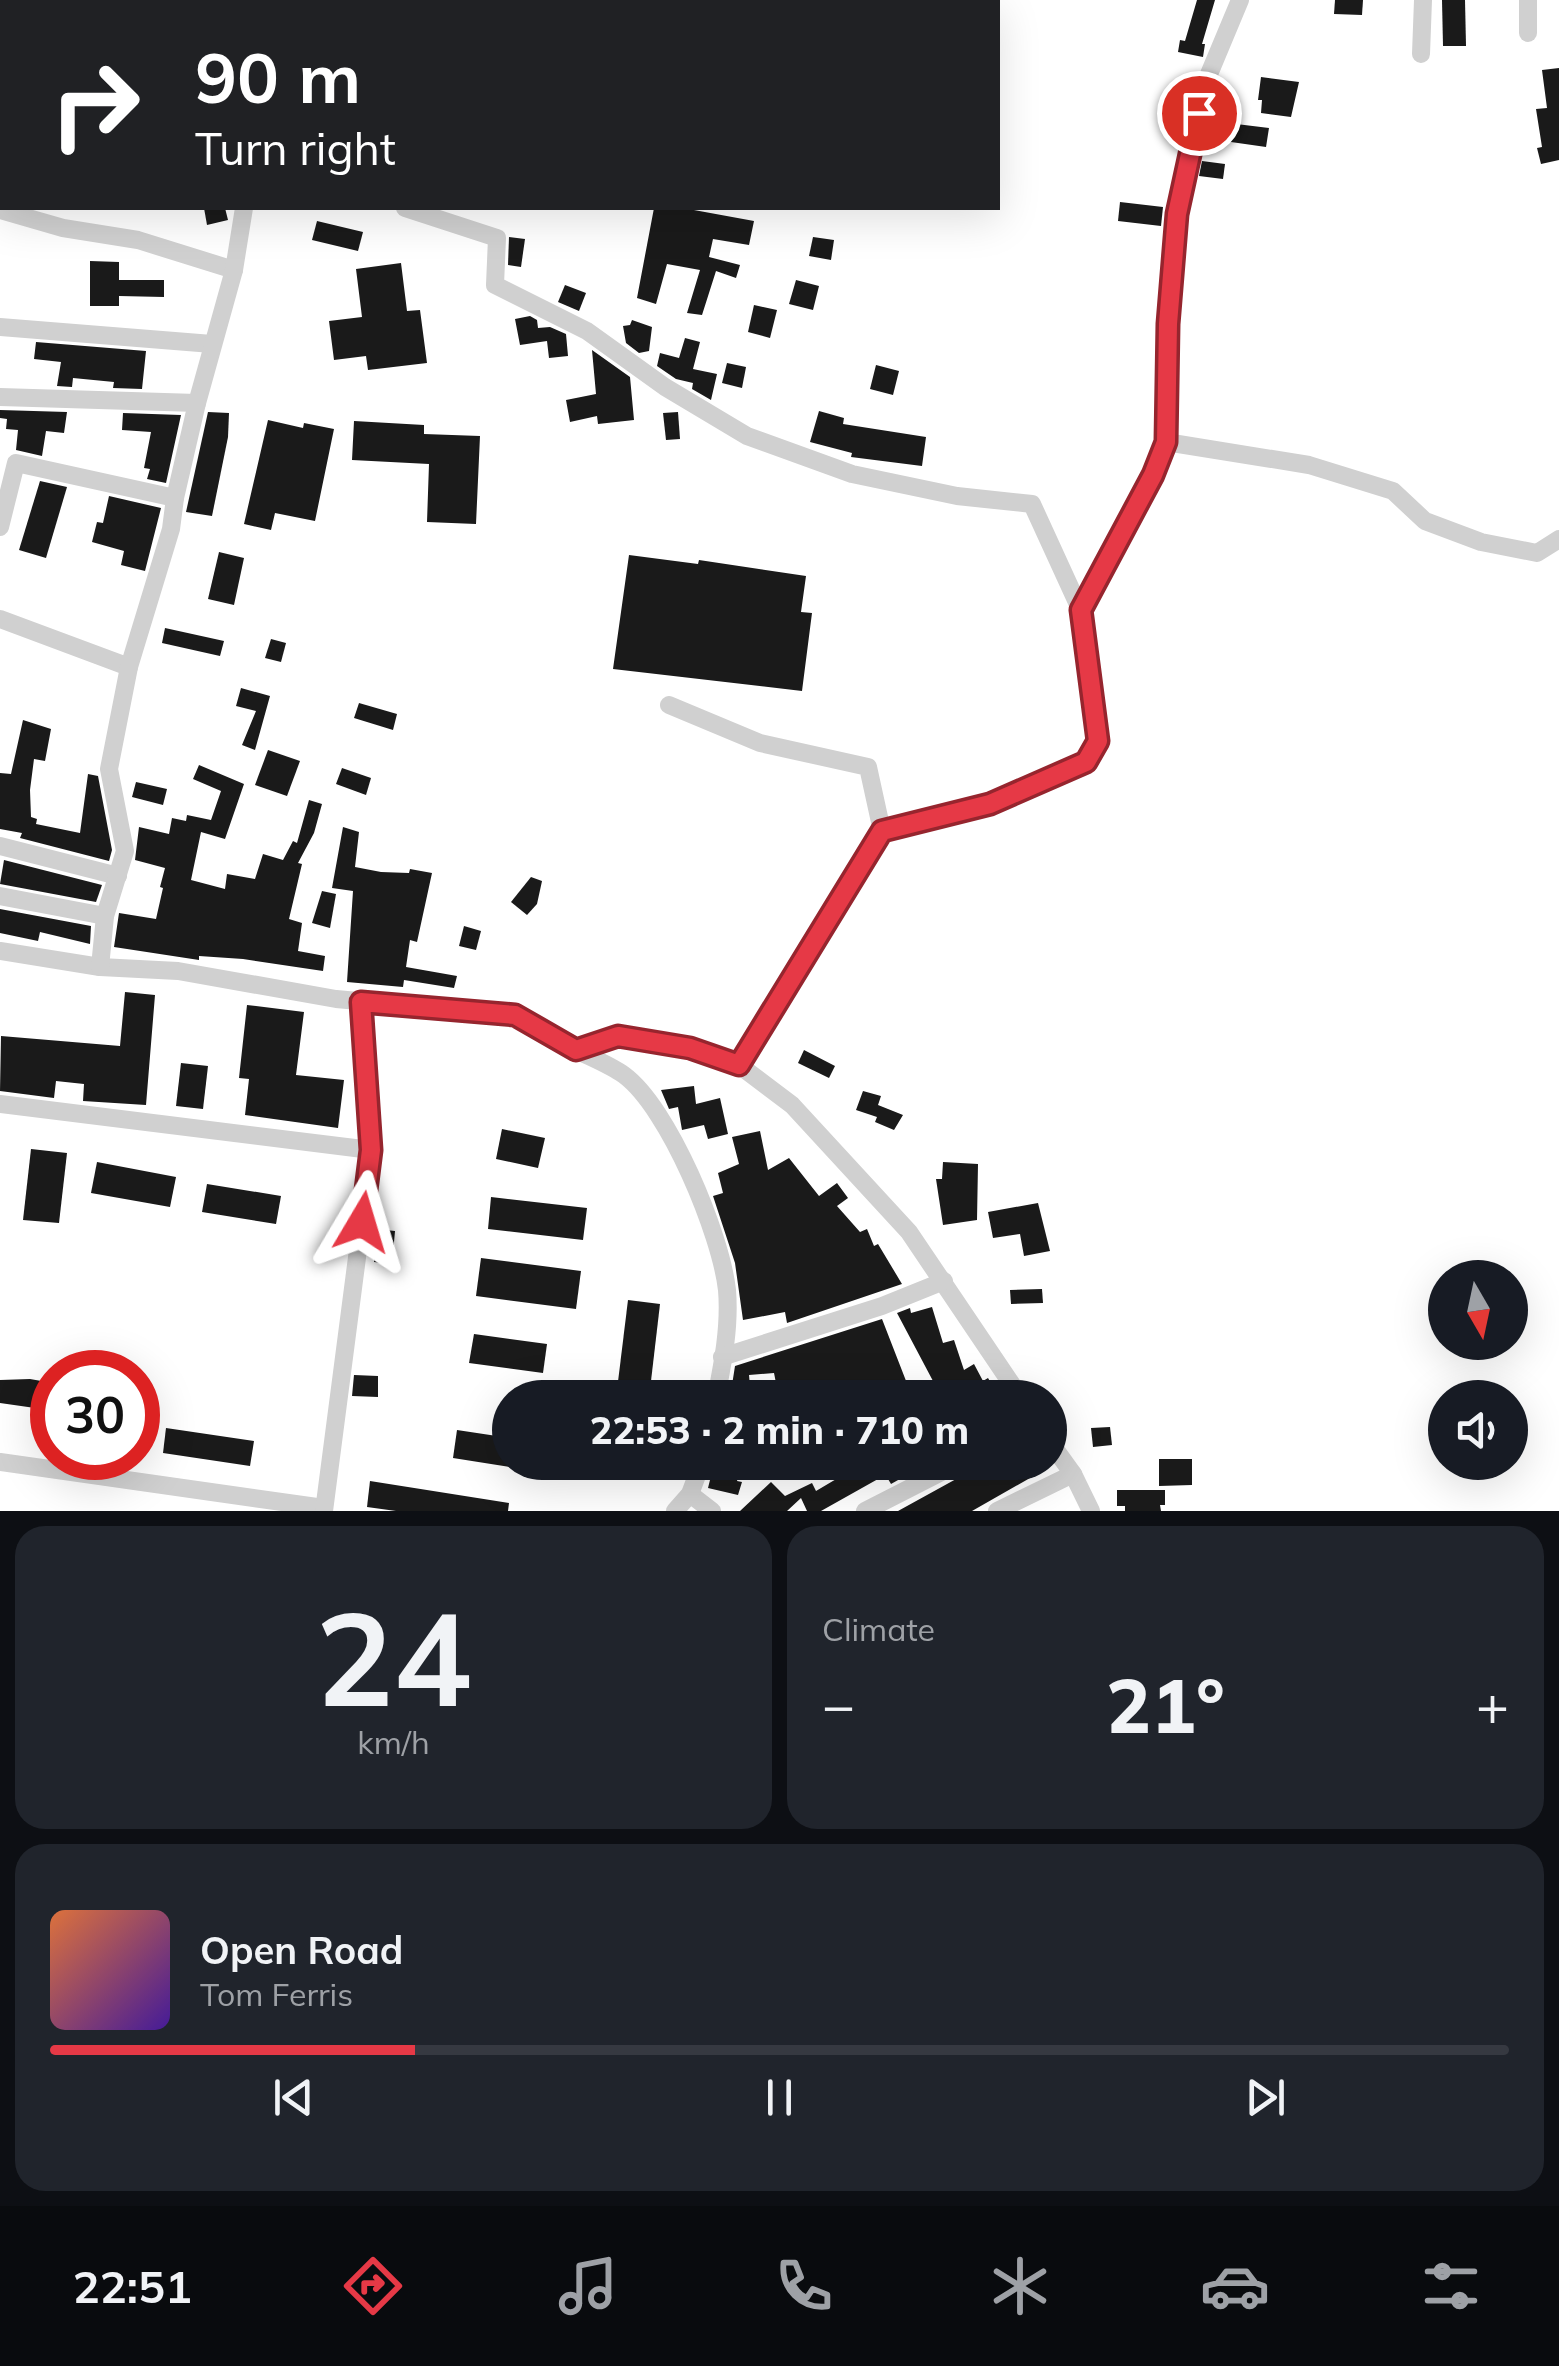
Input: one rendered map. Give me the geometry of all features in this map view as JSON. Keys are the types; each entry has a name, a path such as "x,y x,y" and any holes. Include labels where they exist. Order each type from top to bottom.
{"street":[{"path":"1081,610 1153,475 1166,442 1168,324 1177,214 1206,79 1240,0"},
{"path":"1422,54 1423,0"},
{"path":"1528,0 1528,33"},
{"path":"0,210 64,228 138,240 234,270"},
{"path":"100,966 106,916 124,852 109,769 129,667 171,529 197,404 234,270 244,210"},
{"path":"411,210 497,238 495,285 587,331 665,387 746,436 852,474 956,496 1032,504 1081,610 1098,741 1086,762 990,804 882,831"},
{"path":"0,327 212,344"},
{"path":"0,397 197,404"},
{"path":"1166,442 1309,466 1392,490 1425,520 1481,542 1537,553 1559,539"},
{"path":"0,527 16,463 175,498"},
{"path":"0,619 129,667"},
{"path":"669,704 760,742 868,767 882,831 739,1065"},
{"path":"0,846 118,876"},
{"path":"0,896 106,916"},
{"path":"0,952 100,966 178,971 361,1002 515,1015 626,1076 660,1117 712,1228 726,1286 728,1326 719,1380"},
{"path":"0,1462 324,1510 371,1150 361,1002"},
{"path":"576,1050 618,1036 690,1048 739,1065 792,1106 909,1232 1010,1380"},
{"path":"0,1104 371,1150"},
{"path":"722,1357 882,1306 944,1281"},
{"path":"1067,1466 1091,1511"},
{"path":"997,1511 1073,1474"},
{"path":"675,1511 690,1494 695,1480"},
{"path":"864,1511 926,1480"},
{"path":"690,1494 712,1511"}],"building":[{"path":"1197,0 1215,0 1202,44 1203,57 1178,52"},
{"path":"1335,0 1363,0 1362,15 1334,14"},
{"path":"1442,0 1465,0 1466,46 1443,46"},
{"path":"1559,68 1559,160 1541,164 1536,109 1547,108 1542,70"},
{"path":"1261,77 1299,82 1291,117 1261,113"},
{"path":"1220,122 1269,128 1266,147 1217,140"},
{"path":"1202,161 1225,164 1223,179 1199,176"},
{"path":"1120,202 1163,207 1161,226 1118,221"},
{"path":"204,210 226,210 228,220 207,225"},
{"path":"654,210 694,210 754,221 749,245 713,239 709,257 740,265 736,278 716,271 702,315 687,313 700,270 667,264 656,304 637,298"},
{"path":"317,221 363,232 358,251 312,240"},
{"path":"509,237 525,239 521,267 508,265"},
{"path":"813,237 834,240 831,260 809,256"},
{"path":"90,261 119,262 119,280 164,280 164,297 119,296 119,306 90,306"},
{"path":"401,263 407,311 420,310 427,363 368,370 366,356 334,360 329,321 362,317 356,269"},
{"path":"796,280 819,286 813,310 789,304"},
{"path":"565,285 586,293 579,311 558,302"},
{"path":"754,305 777,310 770,338 748,332"},
{"path":"530,316 537,320 538,328 550,327 566,334 568,356 549,358 547,341 520,345 515,319"},
{"path":"632,320 652,327 649,351 639,353 626,343 623,326 630,325"},
{"path":"685,338 700,342 693,369 717,374 711,400 692,389 693,383 676,379 657,366 660,353 679,358"},
{"path":"36,342 146,351 142,389 113,388 114,382 73,378 72,387 57,386 61,362 34,359"},
{"path":"592,350 630,377 634,420 598,424 597,416 570,422 566,400 596,394"},
{"path":"727,363 746,367 742,388 722,383"},
{"path":"876,365 899,371 893,395 870,389"},
{"path":"0,410 67,412 64,433 46,431 42,456 16,450 18,430 6,429 7,419 0,418"},
{"path":"819,411 844,418 843,424 926,437 922,466 851,457 852,453 810,442"},
{"path":"208,412 229,413 212,516 186,512"},
{"path":"678,412 680,439 666,440 663,413"},
{"path":"123,413 181,415 166,483 147,479 150,469 144,468 151,432 122,430"},
{"path":"268,420 303,428 304,423 334,429 315,521 275,513 271,530 244,524"},
{"path":"354,421 424,425 424,434 480,436 476,524 427,522 429,464 352,460"},
{"path":"40,481 67,487 46,558 19,550"},
{"path":"109,496 161,508 145,571 121,565 124,551 92,542 97,522 103,523"},
{"path":"219,552 244,558 234,605 208,599"},
{"path":"629,555 698,564 699,560 806,576 801,612 812,613 802,691 613,669"},
{"path":"165,628 224,641 220,656 162,643"},
{"path":"271,639 286,643 281,662 265,658"},
{"path":"241,688 270,696 255,750 242,745 256,711 236,706"},
{"path":"359,703 397,714 393,730 354,718"},
{"path":"23,720 51,729 45,761 34,759 31,817 37,819 36,824 80,833 88,774 98,776 112,850 109,861 20,838 22,833 0,829 0,773 11,774"},
{"path":"268,750 300,761 287,796 255,785"},
{"path":"199,765 244,784 225,839 201,832 191,880 225,889 227,874 255,879 263,854 283,860 293,841 297,843 309,800 322,804 314,833 298,863 302,864 289,919 302,923 298,951 325,956 323,971 243,959 199,956 199,960 114,947 119,913 156,919 163,888 160,887 165,868 135,860 139,827 169,834 172,818 186,821 187,815 211,820 221,791 193,779"},
{"path":"342,768 371,778 366,795 336,784"},
{"path":"136,782 167,789 163,805 132,797"},
{"path":"343,827 359,832 355,867 432,873 417,942 410,940 406,967 457,976 454,988 404,980 403,987 347,982 353,891 332,888"},
{"path":"4,860 102,885 96,902 0,884"},
{"path":"531,877 542,881 537,904 527,915 511,902"},
{"path":"322,891 336,894 330,928 312,923"},
{"path":"0,909 91,926 90,944 40,932 38,941 0,933"},
{"path":"464,926 481,931 476,950 459,946"},
{"path":"125,992 155,995 146,1105 83,1101 84,1084 56,1081 54,1098 0,1091 1,1036 120,1046"},
{"path":"247,1005 304,1012 296,1075 344,1080 338,1128 245,1115 249,1079 239,1078"},
{"path":"804,1050 835,1066 829,1078 798,1063"},
{"path":"181,1063 208,1066 203,1109 176,1106"},
{"path":"694,1086 696,1104 720,1098 728,1134 708,1139 704,1125 682,1130 678,1107 669,1109 661,1090"},
{"path":"863,1091 881,1096 878,1105 903,1115 894,1130 875,1122 877,1117 856,1110"},
{"path":"502,1129 545,1138 538,1168 496,1159"},
{"path":"760,1131 768,1170 789,1158 819,1196 837,1183 848,1198 837,1206 860,1232 867,1229 874,1246 878,1244 902,1284 787,1323 785,1312 743,1320 735,1263 713,1196 723,1193 718,1173 739,1164 732,1137"},
{"path":"31,1149 67,1153 59,1223 23,1220"},
{"path":"97,1162 176,1177 170,1207 91,1193"},
{"path":"943,1162 978,1164 977,1220 943,1225 936,1179 942,1179"},
{"path":"207,1184 281,1196 276,1224 202,1212"},
{"path":"491,1197 587,1208 583,1240 488,1229"},
{"path":"1038,1203 1050,1251 1024,1256 1020,1234 993,1238 988,1212"},
{"path":"377,1229 395,1231 392,1264 374,1262"},
{"path":"481,1258 581,1271 576,1309 476,1296"},
{"path":"1042,1289 1043,1303 1011,1304 1010,1290"},
{"path":"628,1300 660,1304 651,1380 618,1380"},
{"path":"932,1307 943,1343 954,1340 964,1370 974,1364 982,1380 932,1380 897,1313 910,1308 911,1313"},
{"path":"882,1319 906,1380 775,1380 774,1373 733,1380 735,1366"},
{"path":"474,1334 547,1344 543,1373 469,1363"},
{"path":"354,1375 378,1376 378,1397 352,1396"},
{"path":"30,1379 30,1407 0,1403 0,1380"},
{"path":"1110,1427 1112,1445 1093,1447 1091,1428"},
{"path":"166,1428 254,1441 250,1466 163,1453"},
{"path":"457,1430 492,1435 492,1464 453,1458"},
{"path":"1159,1459 1192,1459 1192,1485 1159,1486"},
{"path":"710,1480 742,1482 738,1495 708,1488"},
{"path":"835,1480 876,1480 821,1511 807,1511 801,1498 787,1511 740,1511 771,1482 785,1496 812,1483 816,1491"},
{"path":"954,1480 1026,1480 972,1511 898,1511"},
{"path":"370,1481 509,1503 508,1511 396,1511 367,1507"},
{"path":"1117,1490 1165,1490 1165,1505 1160,1505 1161,1511 1125,1511 1125,1506 1117,1506"}],"route":[{"path":"362,1222 371,1150 361,1002 515,1015 576,1050 618,1036 690,1048 739,1065 882,831 990,804 1086,762 1098,741 1081,610 1153,475 1166,442 1168,324 1177,214 1199,113"}]}
